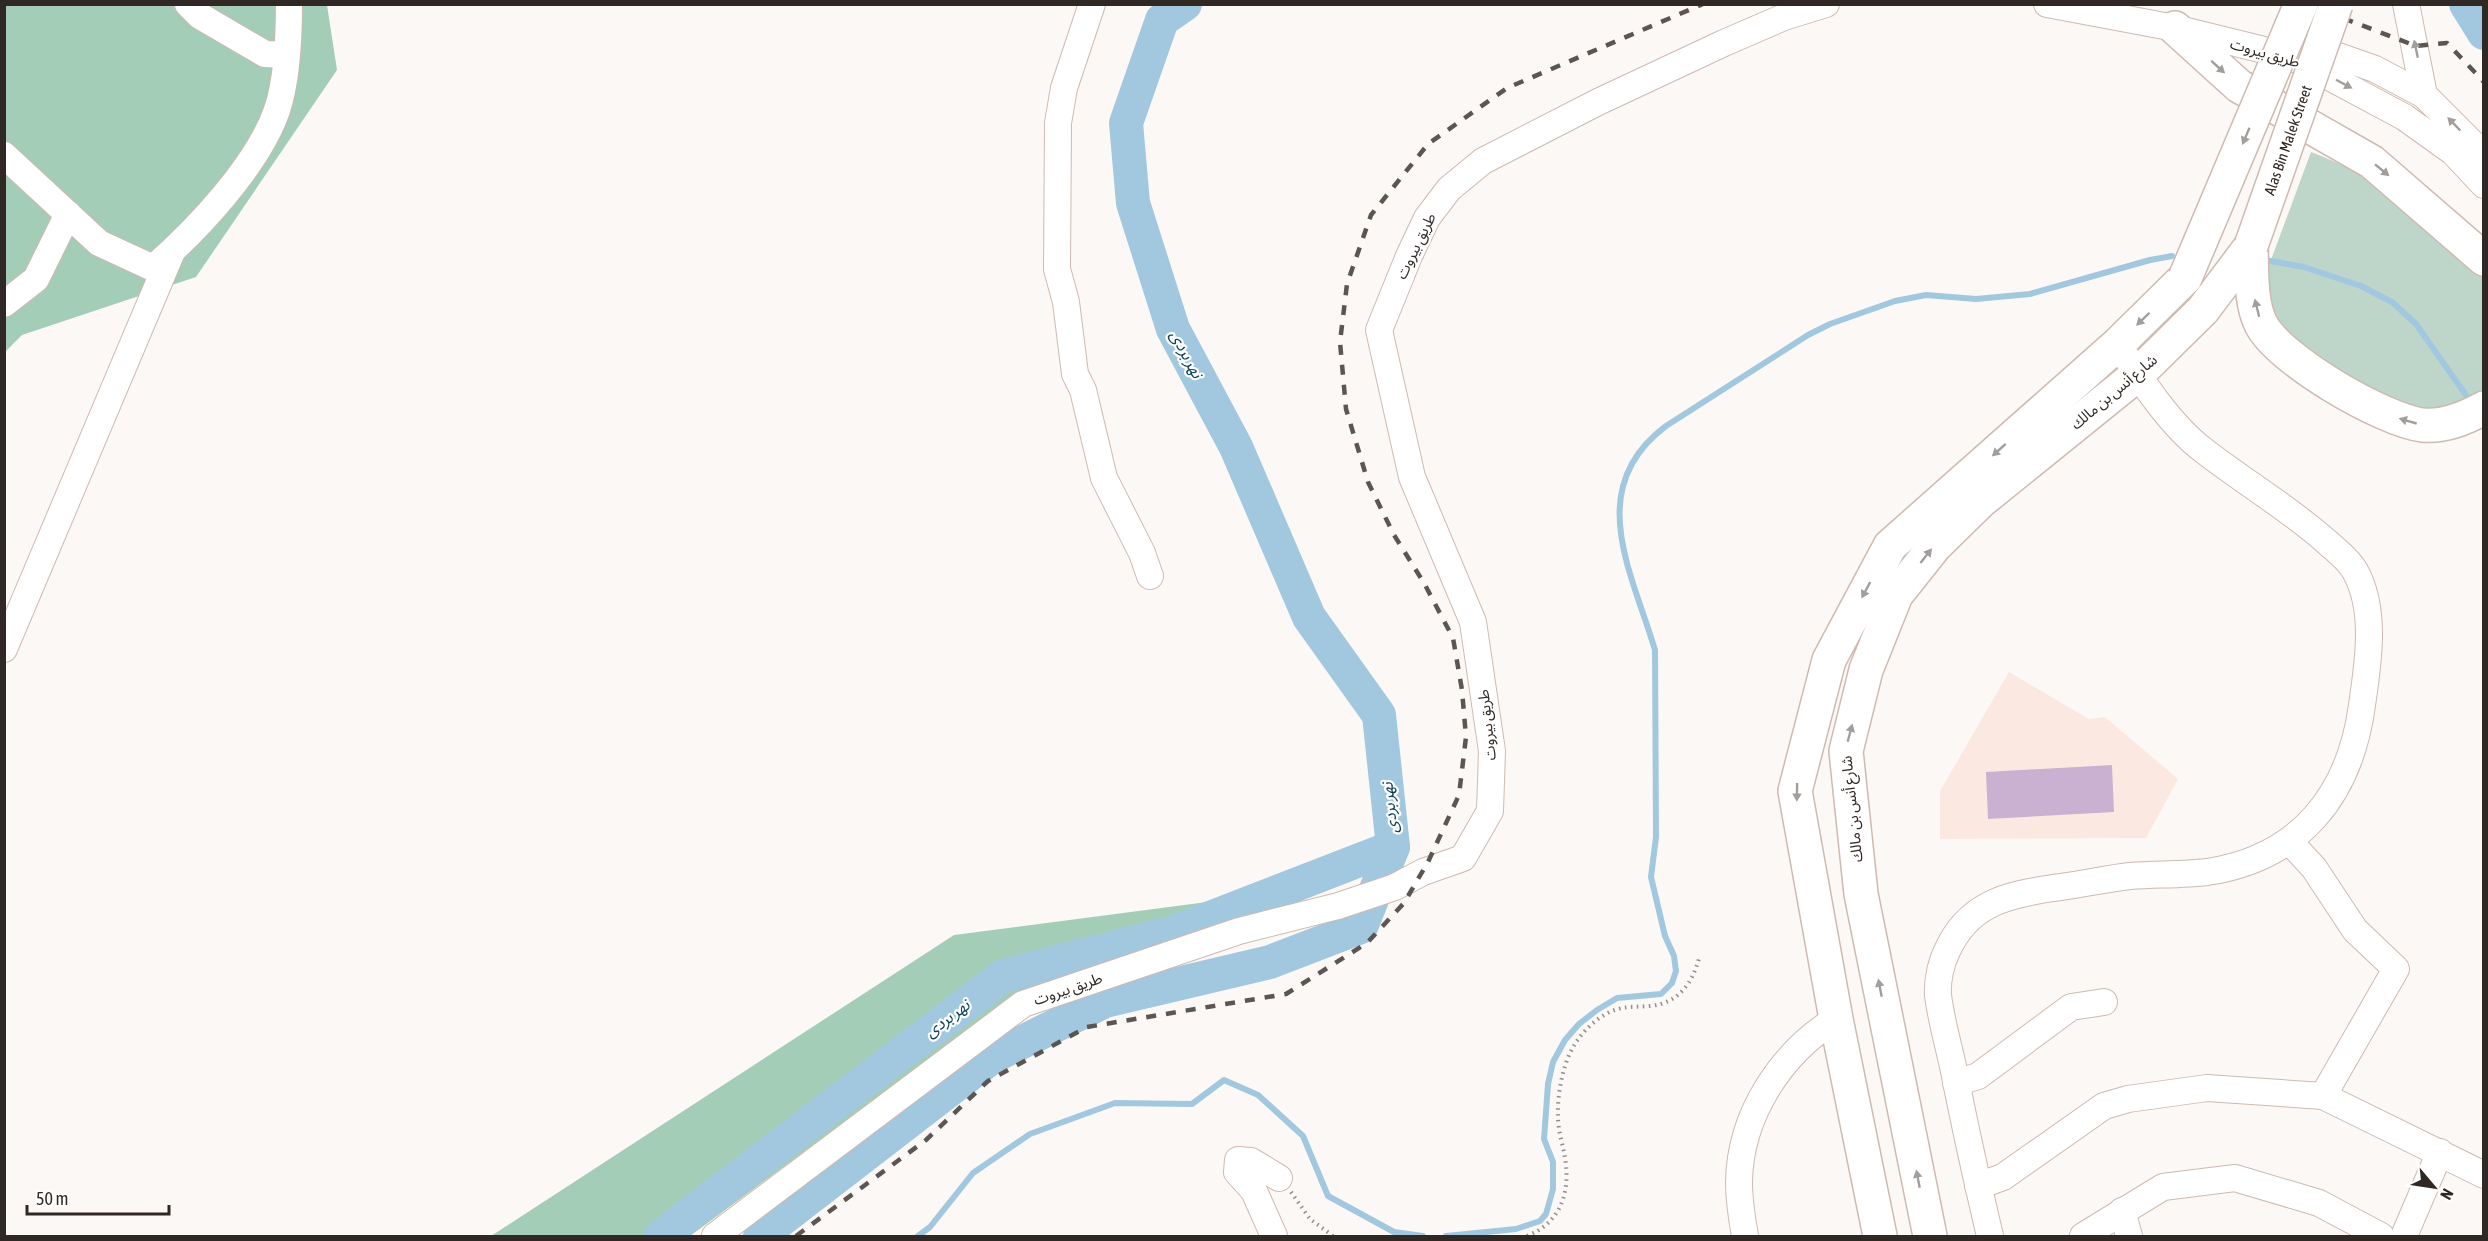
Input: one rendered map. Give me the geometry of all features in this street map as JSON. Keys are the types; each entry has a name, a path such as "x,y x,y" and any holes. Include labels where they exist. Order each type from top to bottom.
{"main road":[{"path":"1880,1236 1836,1020 1795,791 1829,660 1890,546 2118,344 2185,278 2301,4"},
{"path":"2177,16 2239,86 2372,162 2484,259"},
{"name":"Alas Bin Malek Street","path":"2251,246 2331,19"},
{"path":"2251,246 2255,304 2261,324 2276,344 2293,358 2379,411 2405,421 2424,425 2448,423 2474,413"},
{"name":"شارع أنس بن مالك","path":"1930,1236 1861,894 1846,751 1866,670 1896,595 1935,546 1982,501 2137,375 2203,310 2251,246"}],"street":[{"path":"188,4 200,16 265,54 286,55"},
{"path":"4,155 99,243 153,268 172,251 252,160 277,109 286,55 289,4"},
{"path":"1092,4 1064,88 1058,123 1057,269 1066,302 1075,374 1083,390 1104,478 1142,553 1150,576"},
{"name":"طريق بيروت","path":"714,1236 1023,1004 1239,931 1338,906 1395,887 1423,872 1463,858 1490,811 1492,751 1473,621 1412,477 1379,330 1427,218 1449,189 1484,161 1522,139 1724,43 1784,17 1826,4"},
{"name":"طريق بيروت","path":"2048,4 2177,16 2292,57 2404,117 2453,152 2484,185"},
{"path":"2406,4 2424,95"},
{"path":"2292,57 2338,56 2375,69 2424,95 2484,155"},
{"path":"4,304 36,279 68,214"},
{"path":"4,649 172,251"},
{"path":"1990,1236 1967,1145 1938,994 1945,953 1956,933 1970,917 1993,902 2014,894 2128,876 2208,872 2238,864 2290,842 2320,810 2337,785 2350,758 2359,730 2370,639 2362,588 2355,570 2302,519 2200,448 2137,375 2118,344"},
{"path":"2290,842 2314,868 2355,930 2396,969 2323,1096"},
{"path":"1956,1083 1978,1076 2071,1007 2104,1002"},
{"path":"1744,1236 1740,1171 1745,1141 1756,1111 1776,1075 1797,1048 1836,1020"},
{"path":"1978,1186 2003,1177 2104,1106 2128,1098 2207,1088 2323,1096 2484,1175"},
{"path":"2404,1236 2440,1152"},
{"path":"1274,1236 1265,1211 1254,1191 1237,1172 1236,1165 1238,1160 1251,1161 1279,1178"},
{"path":"2083,1236 2163,1187 2235,1178 2319,1203 2381,1236"},
{"path":"2122,1211 2128,1236"}],"path":[{"path":"1527,1236 1544,1229 1554,1220 1561,1207 1566,1161 1558,1118 1563,1074 1572,1050 1603,1015 1633,1006 1665,1004 1678,996 1696,972 1700,955"},
{"path":"1279,1178 1310,1219 1333,1236"}],"shaded area":[{"path":"2009,672 2089,719 2105,717 2178,779 2146,838 1940,839 1940,791"}],"green space":[{"path":"5,5 327,5 337,70 196,277 22,335 5,352"},
{"path":"2311,152 2335,162 2381,189 2483,274 2483,391 2459,408 2412,412 2345,378 2275,324 2265,276"},
{"path":"1276,893 1131,945 1016,995 690,1236 491,1236 954,935"}],"building":[{"path":"2112,765 2114,812 1988,819 1986,772"}],"waterway":[{"name":"نهر بردى","path":"661,1236 1003,976 1171,933 1393,847 1379,715 1309,617 1236,447 1173,329 1133,203 1126,123 1162,20 1185,4"},
{"name":"نهر بردى","path":"2466,4 2484,33"},
{"path":"1446,1236 1516,1229 1540,1221 1546,1214 1553,1189 1553,1162 1544,1139 1548,1084 1553,1062 1565,1040 1579,1024 1597,1010 1617,998 1661,994 1672,983 1676,971 1674,956 1665,936 1651,877 1656,837 1655,650 1626,561 1621,532 1620,504 1626,476 1641,450 1666,426 1808,335 1830,324 1895,301 1926,295 1976,299 2030,294 2150,260 2172,256"},
{"path":"2265,260 2304,267 2361,286 2392,302 2416,324 2468,398 2474,398"},
{"path":"760,1236 992,1057 1105,1001 1270,962 1361,927 1393,847"},
{"path":"918,1236 930,1227 973,1173 1030,1134 1115,1103 1192,1104 1224,1080 1258,1095 1303,1136 1328,1196 1394,1232 1423,1236"}],"railway":[{"path":"796,1236 926,1140 988,1081 1087,1027 1286,994 1367,943 1404,903 1428,862 1459,795 1466,737 1462,690 1453,638 1424,583 1394,535 1368,482 1346,409 1340,342 1347,284 1371,215 1428,144 1507,88 1703,4"},
{"path":"2306,4 2416,46 2447,43 2484,82"}]}
